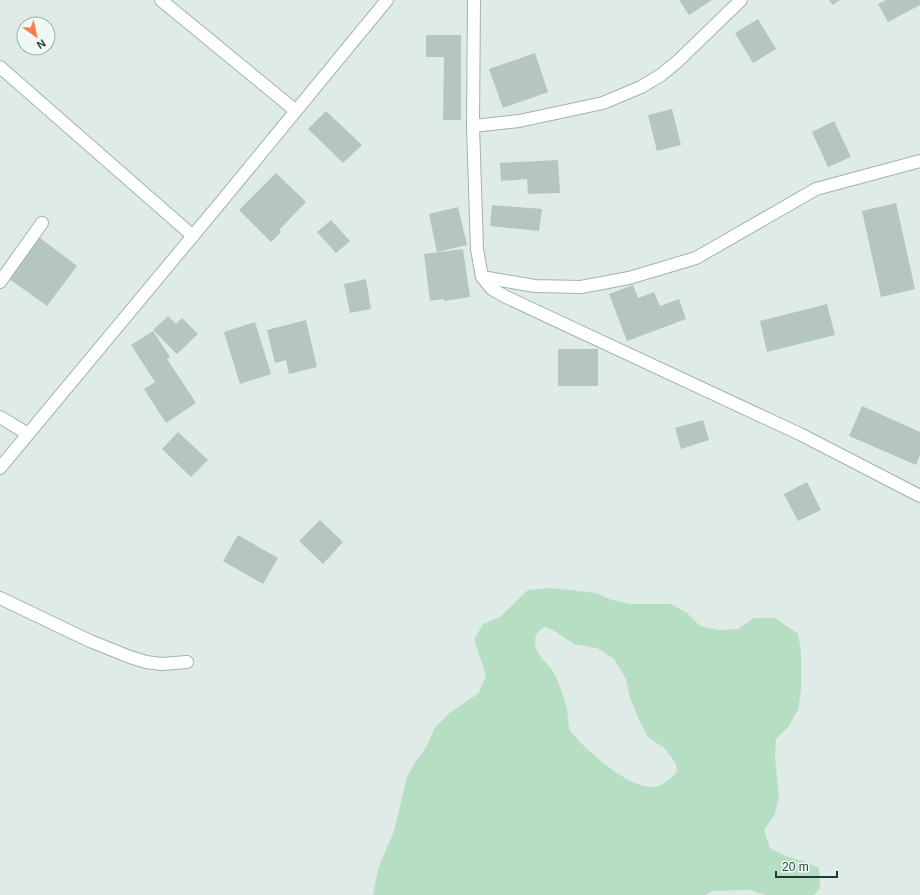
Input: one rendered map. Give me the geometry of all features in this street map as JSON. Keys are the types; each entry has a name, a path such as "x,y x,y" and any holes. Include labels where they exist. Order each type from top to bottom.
{"street":[{"path":"161,0 296,111"},
{"path":"474,0 473,126 477,249 482,276 492,289 506,297 802,435 920,496"},
{"path":"473,126 519,121 603,104 641,87 661,75 672,66 741,0"},
{"path":"0,468 386,1"},
{"path":"0,67 193,236"},
{"path":"482,276 535,286 581,287 629,278 696,258 816,189 920,161"},
{"path":"0,282 42,223"},
{"path":"0,417 28,434"},
{"path":"0,598 90,641 130,657 146,662 162,664 187,662"}],"green space":[{"path":"551,588 595,593 612,600 631,604 671,604 687,613 700,626 719,630 738,629 754,618 775,618 798,634 801,652 801,690 798,710 788,727 776,739 775,758 779,795 775,814 764,830 770,848 785,856 803,861 819,868 820,888 814,895 766,895 750,890 713,891 705,895 373,895 378,869 394,831 407,777 427,746 434,729 448,714 479,693 486,675 474,640 483,624 500,617 528,590","holes":["544,627 553,630 574,644 597,648 614,659 626,679 630,698 648,737 664,748 676,764 677,772 667,781 654,787 634,783 603,762 585,747 570,731 567,709 557,678 537,652 535,642 537,633"]}],"building":[{"path":"679,0 712,0 689,15"},
{"path":"829,0 840,0 833,5"},
{"path":"886,0 920,0 920,5 888,22 878,4"},
{"path":"758,19 776,49 753,63 735,33"},
{"path":"426,35 461,35 461,120 443,120 444,57 426,57"},
{"path":"535,53 548,92 503,108 489,69"},
{"path":"672,109 681,145 657,151 648,115"},
{"path":"326,111 362,145 343,163 308,129"},
{"path":"834,121 851,157 828,167 812,132"},
{"path":"558,160 560,193 528,194 527,179 501,181 500,163"},
{"path":"276,173 306,202 279,230 281,232 271,242 239,210"},
{"path":"896,203 915,289 881,297 862,211"},
{"path":"492,205 542,209 539,231 490,226"},
{"path":"458,207 467,245 437,252 429,214"},
{"path":"331,220 350,241 336,253 317,232"},
{"path":"39,237 77,266 47,306 8,278"},
{"path":"463,249 470,297 444,301 444,299 430,301 424,254"},
{"path":"366,279 371,309 350,313 344,284"},
{"path":"633,285 638,298 654,292 660,306 679,299 686,319 627,341 609,294"},
{"path":"827,304 835,335 767,352 760,321"},
{"path":"168,316 176,324 182,318 198,334 177,354 153,330"},
{"path":"306,320 317,367 289,374 286,360 275,363 267,330"},
{"path":"255,322 271,374 240,384 224,332"},
{"path":"153,331 170,357 167,359 196,403 166,423 144,389 155,382 131,345"},
{"path":"558,349 598,349 598,386 558,386"},
{"path":"862,406 920,432 920,455 916,465 849,436"},
{"path":"703,420 709,440 681,449 675,428"},
{"path":"178,432 208,460 191,477 162,449"},
{"path":"807,482 821,510 798,521 784,494"},
{"path":"320,520 343,542 323,564 299,541"},
{"path":"238,535 278,558 263,584 223,561"}]}
